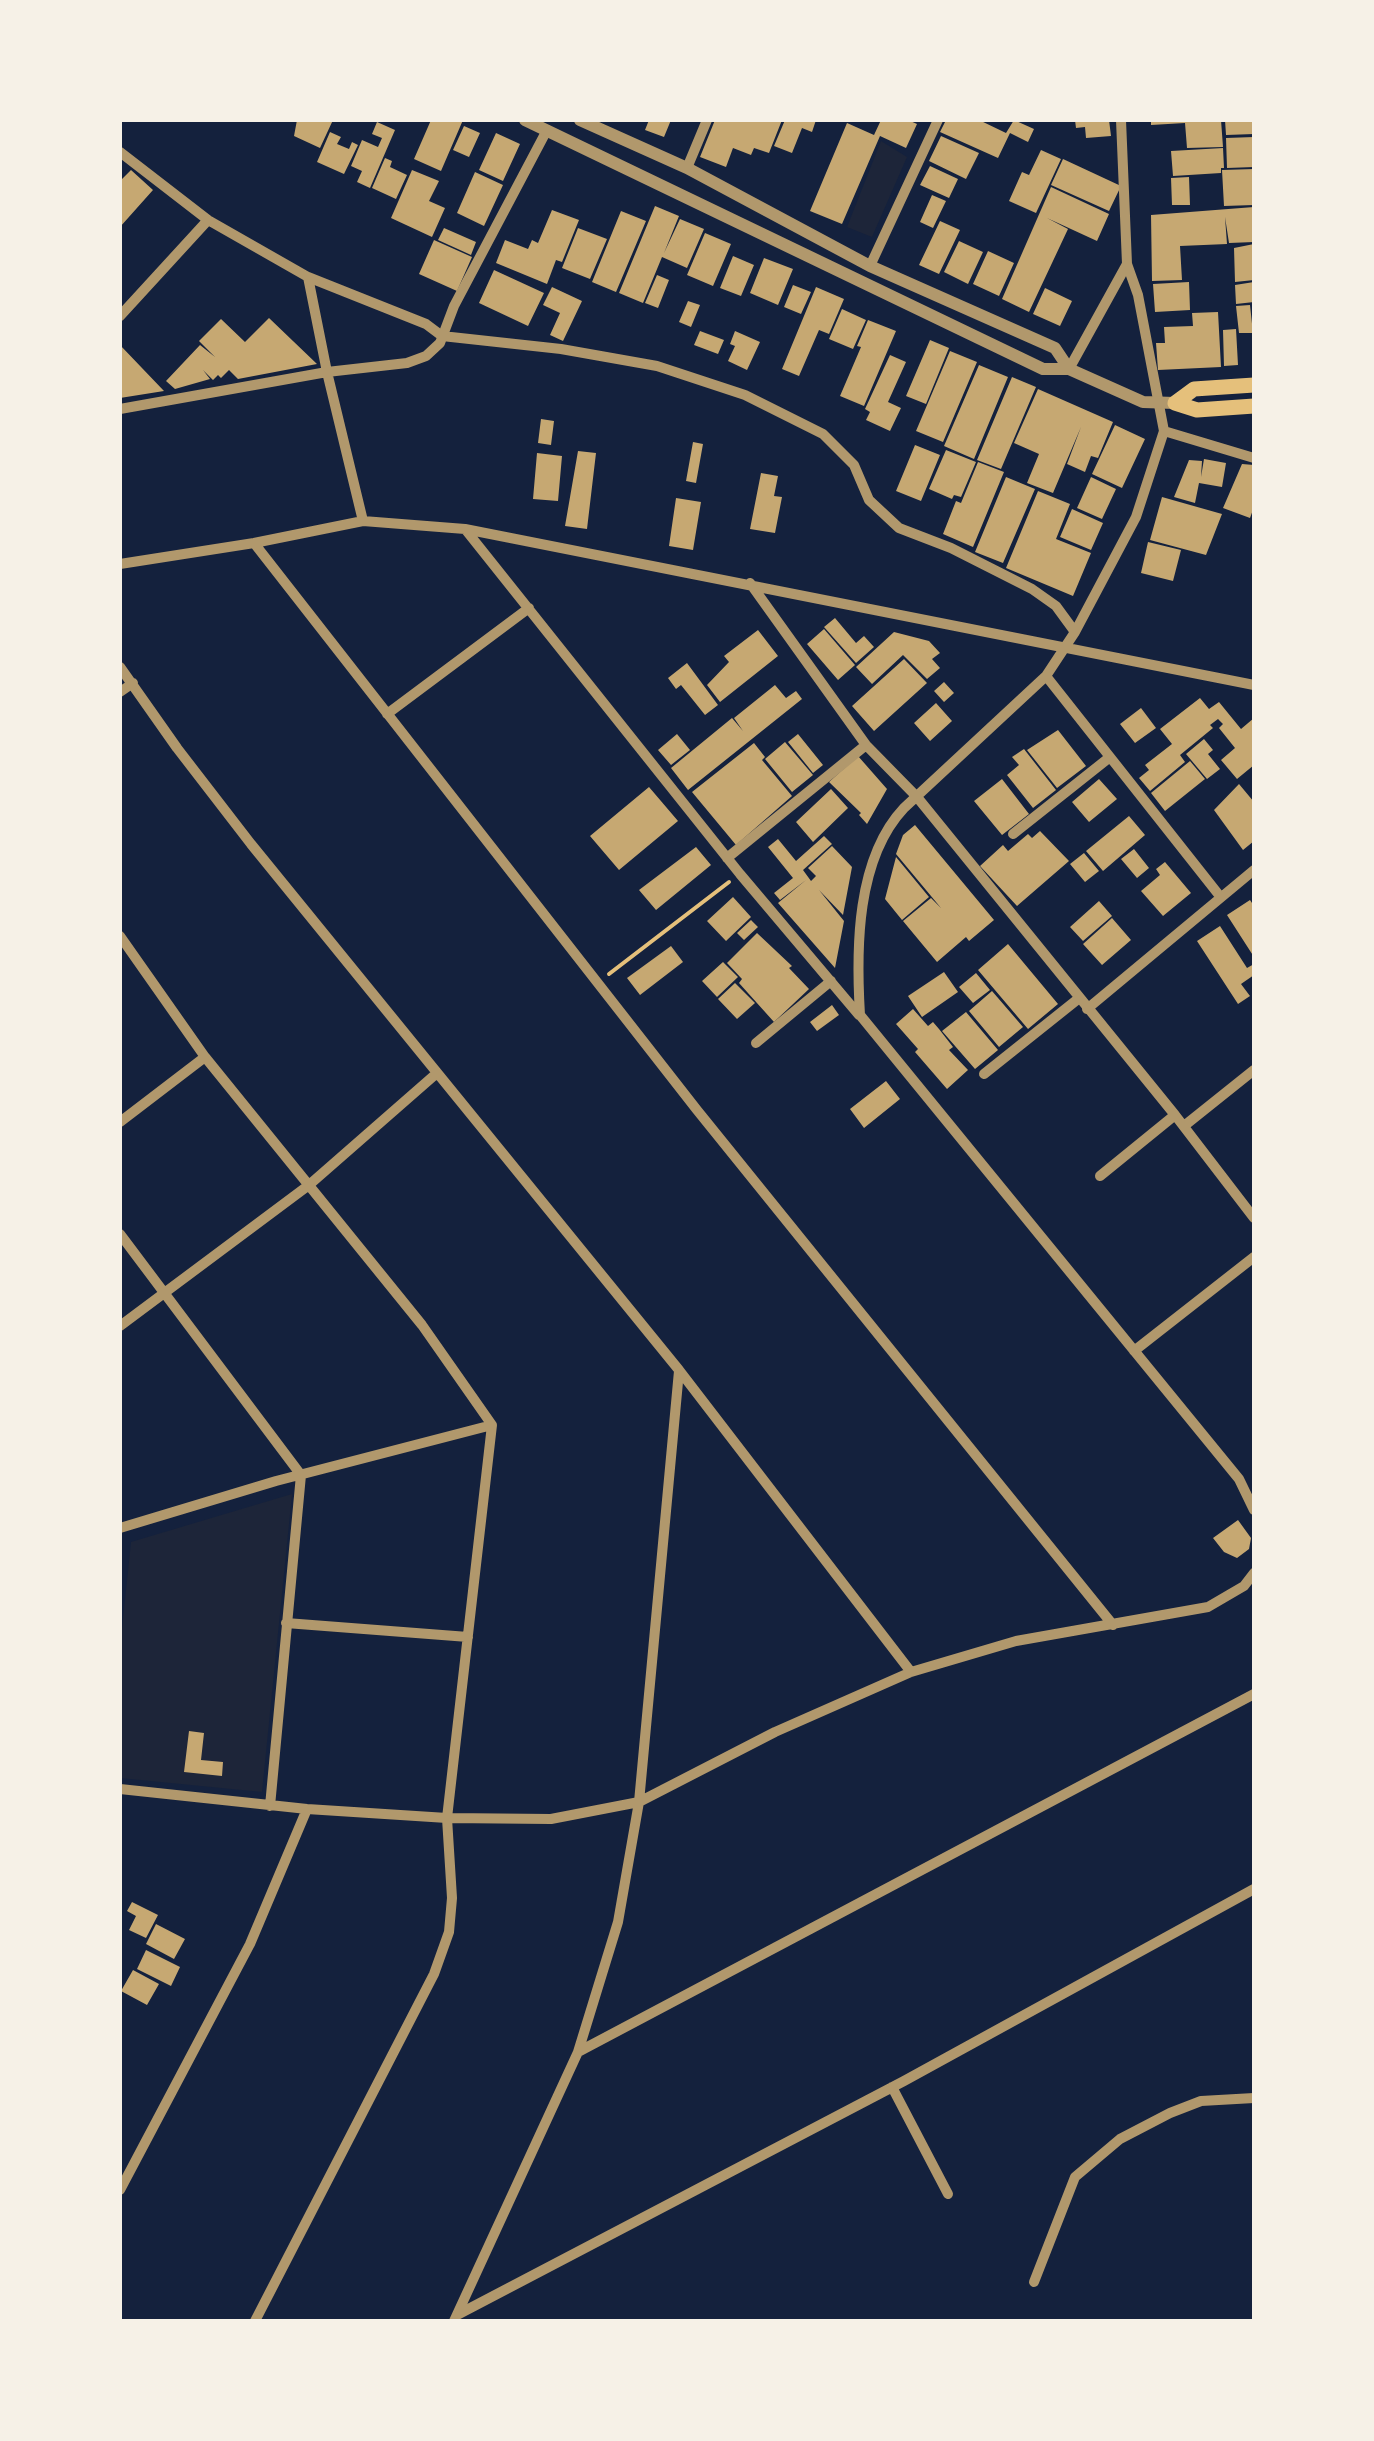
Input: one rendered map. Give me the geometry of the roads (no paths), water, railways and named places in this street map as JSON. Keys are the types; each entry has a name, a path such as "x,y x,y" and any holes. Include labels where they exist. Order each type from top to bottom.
{"main road":[{"path":"1167,403 1194,390 1254,385"},
{"path":"1167,403 1197,410 1254,406"}],"street":[{"path":"525,120 549,125 1044,369 1069,369 1143,402 1167,403"},
{"path":"580,120 686,168 870,266 1055,348 1069,369"},
{"path":"686,168 707,120"},
{"path":"870,266 938,120"},
{"path":"860,1015 862,936 876,850 889,823 1046,676 1076,632 1136,517 1164,432 1167,403 1127,264 1121,120"},
{"path":"120,409 326,372 407,363 426,356 442,336 549,125"},
{"path":"120,152 208,220 308,276 426,324 442,336 658,366 745,395 823,434 854,465 869,500 898,528 951,548 1032,589 1056,606 1076,632"},
{"path":"120,316 208,220"},
{"path":"1069,369 1127,264"},
{"path":"308,276 326,372 363,521"},
{"path":"1164,432 1254,458"},
{"path":"120,564 254,544 363,521 465,529 1254,684"},
{"path":"465,529 740,874 1239,1479 1254,1510"},
{"path":"254,544 597,982 1113,1625"},
{"path":"750,583 866,745 916,797 1176,1116 1254,1218"},
{"path":"387,714 529,608"},
{"path":"120,668 251,844 679,1370 911,1672"},
{"path":"1046,676 1219,896"},
{"path":"120,692 133,683"},
{"path":"728,858 866,745"},
{"path":"1013,834 1110,757"},
{"path":"1087,1008 1254,870"},
{"path":"120,936 205,1057 422,1325 492,1425 447,1818 452,1898 448,1932 434,1974 256,2321"},
{"path":"756,1043 832,981"},
{"path":"984,1074 1078,999"},
{"path":"120,1122 205,1057"},
{"path":"1184,1126 1254,1070"},
{"path":"120,1326 309,1185 437,1073"},
{"path":"1100,1176 1176,1116"},
{"path":"120,1234 301,1475 270,1806"},
{"path":"1134,1351 1254,1257"},
{"path":"455,2318 578,2052 618,1922 639,1802 679,1370"},
{"path":"120,1535 120,1527 492,1425"},
{"path":"121,1792 307,1809 551,1820 639,1802 775,1732 911,1672 1016,1640 1208,1607 1244,1586 1254,1572"},
{"path":"286,1623 468,1637"},
{"path":"578,2052 1254,1694"},
{"path":"120,2190 250,1944 307,1809"},
{"path":"455,2318 892,2087 1254,1889"},
{"path":"892,2087 948,2194"},
{"path":"1034,2282 1075,2177 1120,2139 1170,2112 1201,2101 1254,2098"}]}
